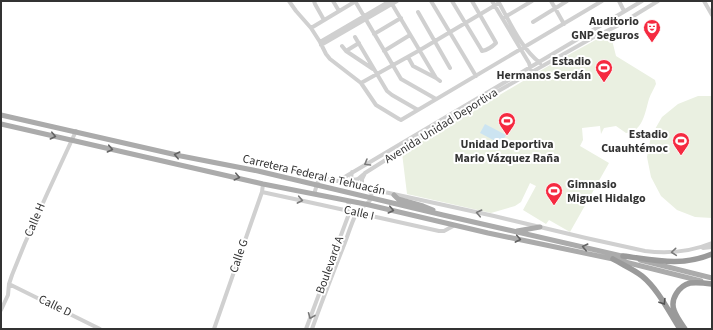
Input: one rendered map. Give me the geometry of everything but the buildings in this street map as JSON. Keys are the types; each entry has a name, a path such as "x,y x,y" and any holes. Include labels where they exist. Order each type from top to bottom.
{"highway":[{"path":"623,256 680,262 700,259 712,254"},
{"path":"613,259 647,280 658,294 680,329"},
{"path":"685,329 674,310 673,302 676,295 682,287 688,284 697,282 712,284"}],"main road":[{"name":"Carretera Federal a Tehuacán","path":"1,114 181,156 258,171 712,278"},
{"path":"27,130 33,121"},
{"path":"33,121 34,132"},
{"name":"Carretera Federal a Tehuacán","path":"1,124 263,184 365,204 488,233 613,259 712,284"},
{"path":"394,195 398,199 423,206 443,215"},
{"path":"514,231 540,227"}],"street":[{"path":"289,1 311,28 330,59 361,83 376,105 401,120 602,1"},
{"path":"309,1 314,3 324,20"},
{"path":"334,1 339,11"},
{"path":"311,28 355,1 401,79 436,99"},
{"path":"321,44 391,2 397,1"},
{"path":"431,1 476,76"},
{"path":"452,1 482,51 496,43 472,1"},
{"path":"505,17 532,1"},
{"path":"551,1 564,24"},
{"path":"533,22 567,1"},
{"path":"619,1 624,11"},
{"name":"Avenida Unidad Deportiva","path":"365,173 440,123 530,67 537,61 642,1"},
{"name":"Avenida Unidad Deportiva","path":"530,67 544,64 622,23 658,1"},
{"path":"704,1 712,15"},
{"path":"391,2 436,78 440,82"},
{"path":"361,83 480,14 496,2 523,48 530,67"},
{"path":"418,12 450,68"},
{"path":"619,14 618,20 622,23"},
{"path":"374,34 401,18"},
{"path":"384,51 410,35"},
{"path":"355,37 387,91 418,110"},
{"path":"346,51 359,43"},
{"path":"342,46 346,51 376,73"},
{"path":"523,48 537,61 544,64"},
{"path":"408,57 413,66 436,78"},
{"name":"Avenida Unidad Deportiva","path":"338,181 440,123"},
{"name":"Calle H","path":"1,310 8,295 9,284 23,250 76,132"},
{"path":"352,172 351,178 354,180 358,179 365,173"},
{"path":"365,173 362,179 362,184 371,193 372,198 370,202 365,204"},
{"path":"315,194 318,181 326,178 394,195 494,216 645,251 674,252 712,247"},
{"name":"Calle G","path":"214,329 262,192 263,184"},
{"name":"Calle I","path":"262,192 439,231 444,231 456,225"},
{"path":"348,201 350,211"},
{"name":"Boulevard A","path":"312,329 357,213 365,204"},
{"name":"Boulevard A","path":"307,329 350,211"},
{"path":"699,248 712,243"},
{"path":"330,267 334,269"},
{"name":"Calle D","path":"9,284 100,329"}],"green space":[{"name":"Unidad Deportiva Mario Vázquez Raña","path":"610,32 616,56 655,80 656,84 640,125 632,132 626,133 616,126 604,128 601,134 600,126 582,128 583,140 580,146 609,163 570,232 549,220 546,224 523,210 536,186 530,183 521,202 515,206 491,213 407,194 402,153 550,65"},
{"name":"Estadio Cuauhtémoc","path":"698,96 712,96 712,218 695,217 677,210 661,196 651,177 647,157 651,136 662,117 678,104"}],"water":[{"path":"485,124 506,135 501,144 480,133"}],"place":[{"name":"Auditorio GNP Seguros","path":"652,43"},
{"name":"Estadio Hermanos Serdán","path":"604,83"},
{"name":"Unidad Deportiva Mario Vázquez Raña","path":"507,136"},
{"name":"Estadio Cuauhtémoc","path":"681,156"},
{"name":"Gimnasio Miguel Hidalgo","path":"554,206"}]}
